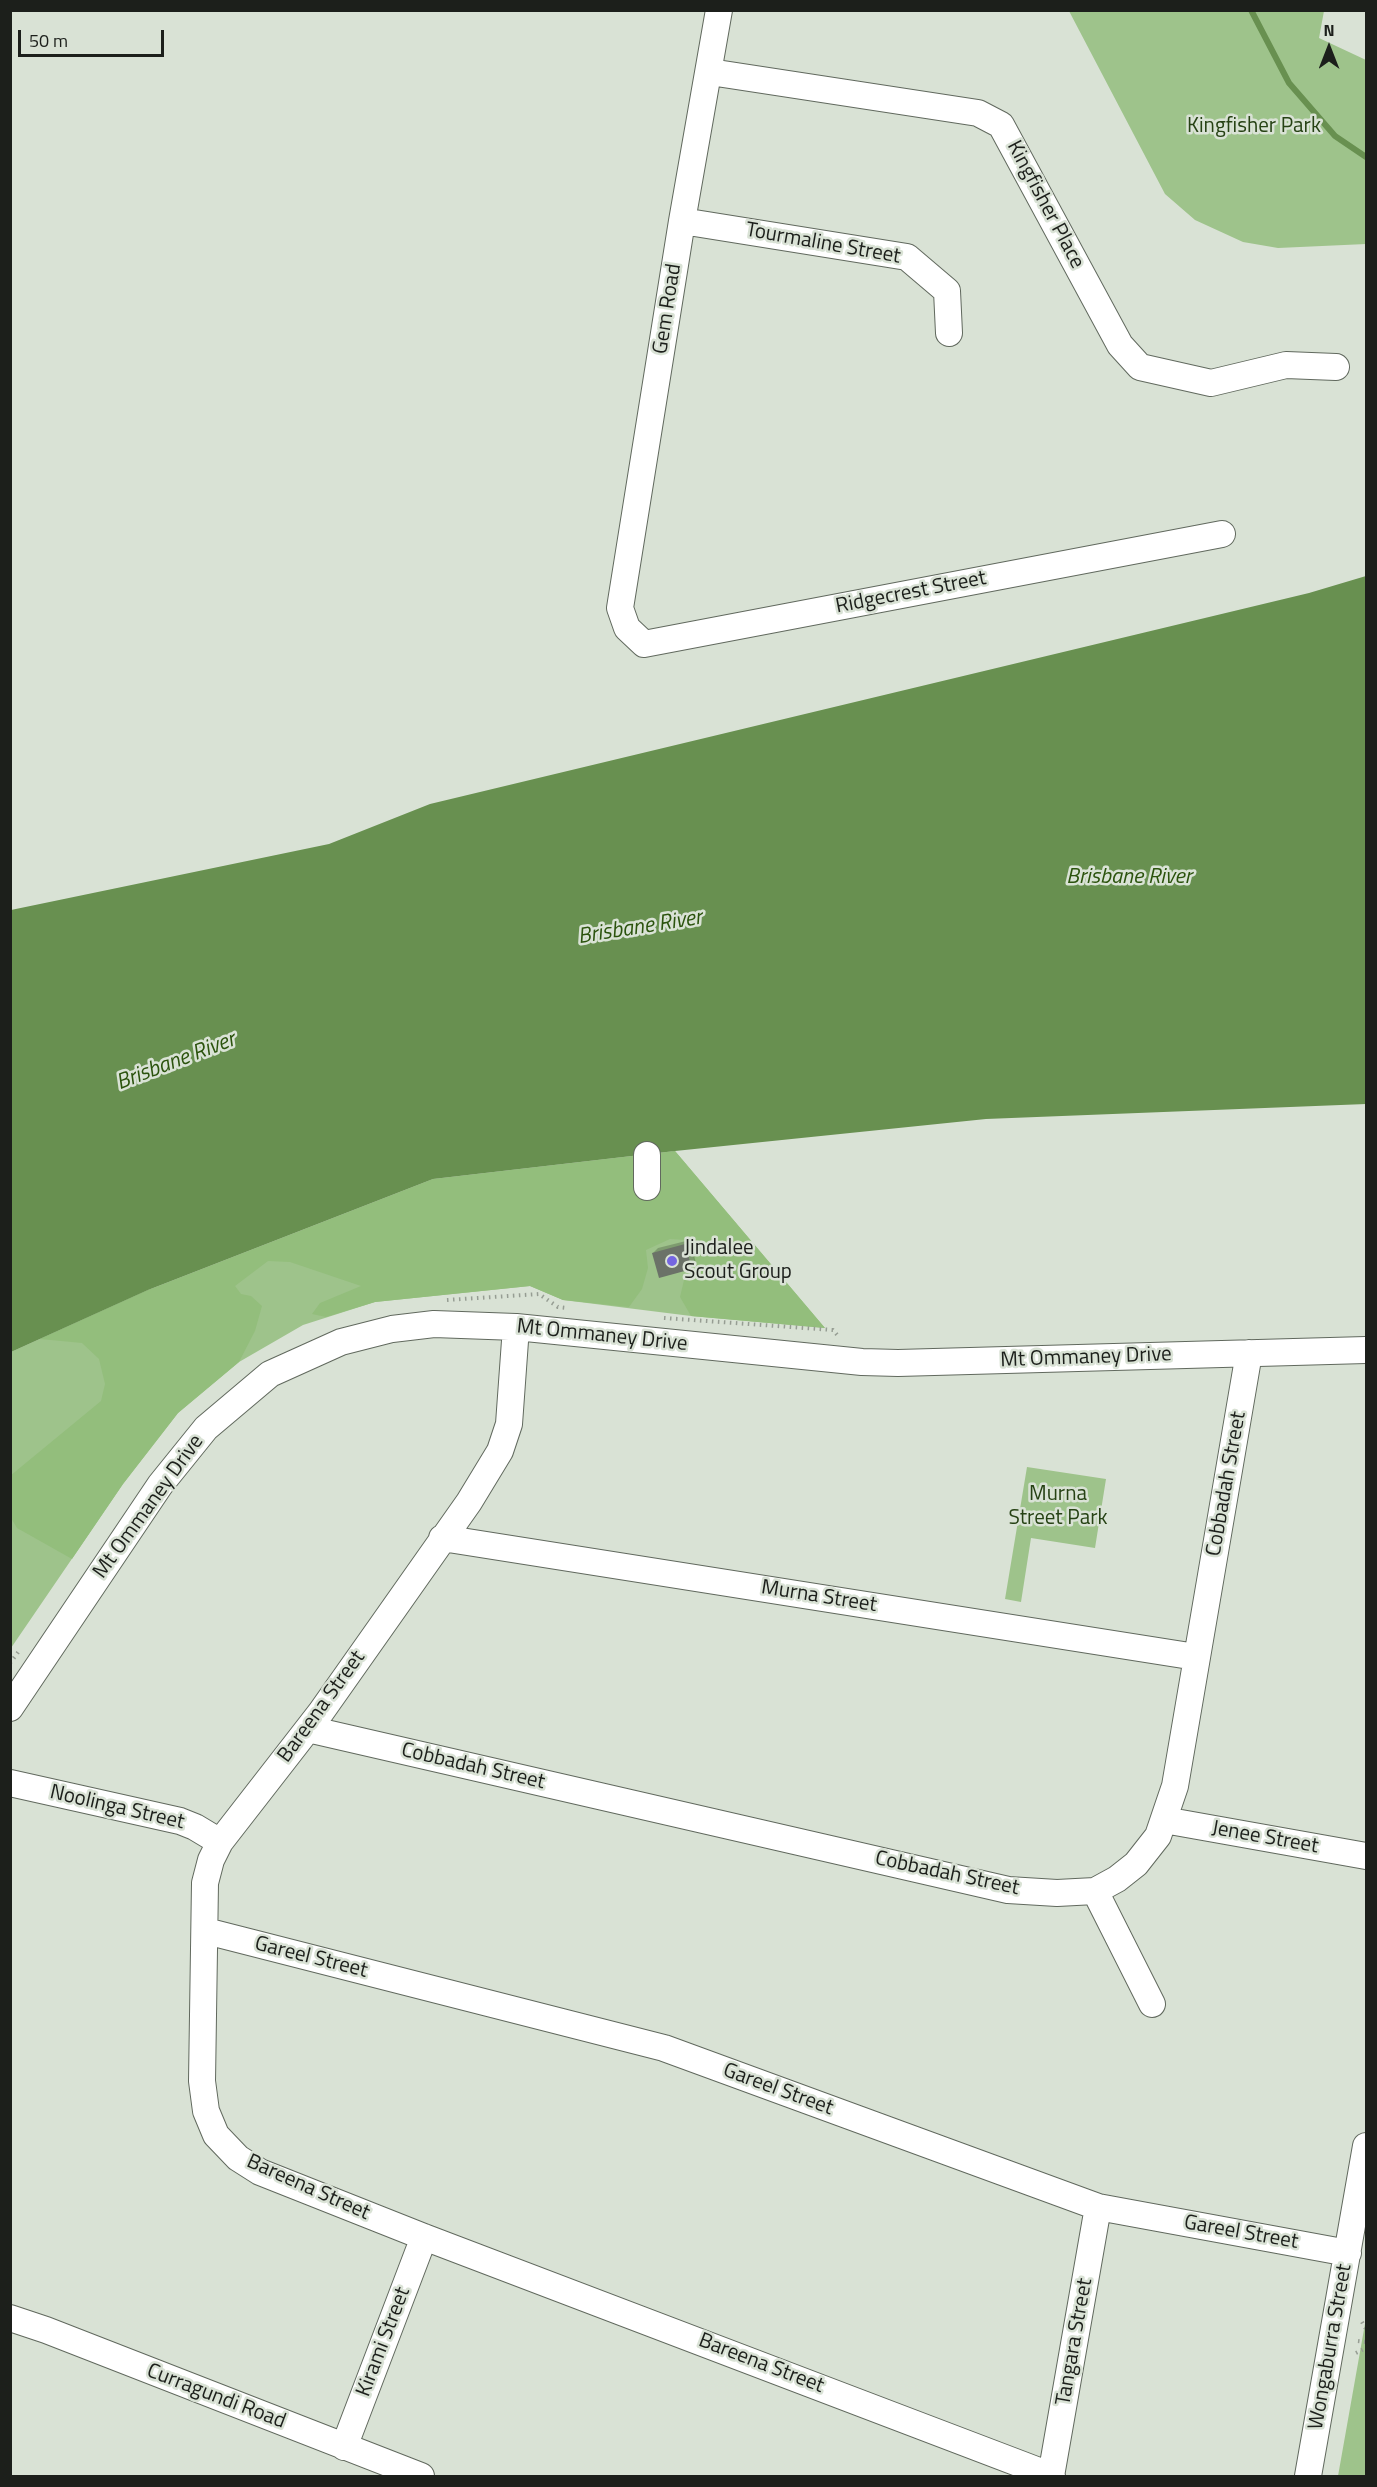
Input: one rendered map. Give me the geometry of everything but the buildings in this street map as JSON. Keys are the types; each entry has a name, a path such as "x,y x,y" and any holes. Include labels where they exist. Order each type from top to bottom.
{"street":[{"name":"Gem Road","path":"620,608 682,221 710,72 719,10"},
{"name":"Kingfisher Place","path":"710,72 978,113 1000,125 1014,146 1120,345 1140,367 1211,383 1286,365 1336,367"},
{"name":"Tourmaline Street","path":"682,221 907,257 947,291 949,333"},
{"name":"Ridgecrest Street","path":"620,608 627,628 644,644 1222,534"},
{"path":"647,1155 647,1187"},
{"name":"Mt Ommaney Drive","path":"10,1708 160,1485 206,1428 270,1374 341,1342 392,1329 434,1324 516,1327 889,1363 1366,1350"},
{"name":"Bareena Street","path":"516,1327 509,1424 500,1451 469,1502 308,1729 220,1842 211,1860 205,1883 202,2081 206,2111 216,2134 238,2158 260,2172 424,2237 1052,2476"},
{"name":"Cobbadah Street","path":"308,1729 1008,1890 1057,1893 1095,1891 1118,1879 1136,1864 1158,1836 1175,1786 1249,1353"},
{"name":"Murna Street","path":"442,1538 1196,1657"},
{"name":"Noolinga Street","path":"10,1783 180,1821 220,1842"},
{"name":"Jenee Street","path":"1164,1820 1366,1856"},
{"path":"1095,1891 1152,2004"},
{"name":"Gareel Street","path":"206,1931 664,2048 1098,2207 1348,2253"},
{"name":"Wongaburra Street","path":"1308,2476 1366,2146"},
{"name":"Tangara Street","path":"1052,2476 1098,2207"},
{"name":"Kirami Street","path":"344,2447 424,2237"},
{"name":"Curragundi Road","path":"10,2319 46,2330 421,2476"}],"path":[{"path":"1362,2322 1366,2329"},
{"path":"1358,2341 1366,2342"},
{"path":"1356,2354 1366,2348"}],"green space":[{"name":"Kingfisher Park","path":"1069,11 1324,11 1319,38 1366,60 1366,244 1278,248 1243,242 1195,220 1165,194"},
{"path":"675,1151 825,1328 691,1316 563,1300 530,1286 375,1302 303,1325 239,1362 178,1413 123,1484 11,1648 11,1352 148,1290"},
{"name":"Murna Street Park","path":"1027,1467 1106,1479 1095,1548 1031,1538 1021,1602 1005,1599"},
{"path":"1366,2318 1366,2476 1338,2476"}],"shaded area":[{"path":"675,1151 825,1328 691,1316 680,1297 685,1276 693,1274 696,1265 686,1240 670,1239 646,1250 648,1268 642,1289 629,1307 563,1300 530,1286 375,1302 326,1317 312,1314 320,1303 361,1286 290,1262 268,1261 235,1286 241,1294 251,1296 262,1306 255,1331 239,1362 178,1413 123,1484 72,1559 17,1528 11,1518 10,1476 101,1401 105,1384 99,1359 82,1343 40,1339 148,1290 433,1179"}],"water":[{"name":"Brisbane River","path":"1366,576 1366,1104 986,1119 433,1179 148,1290 11,1352 11,910 329,844 430,804 1309,593"}],"waterway":[{"path":"1251,10 1289,83 1335,136 1366,157"}],"place":[{"name":"Jindalee Scout Group","path":"672,1261"}]}
